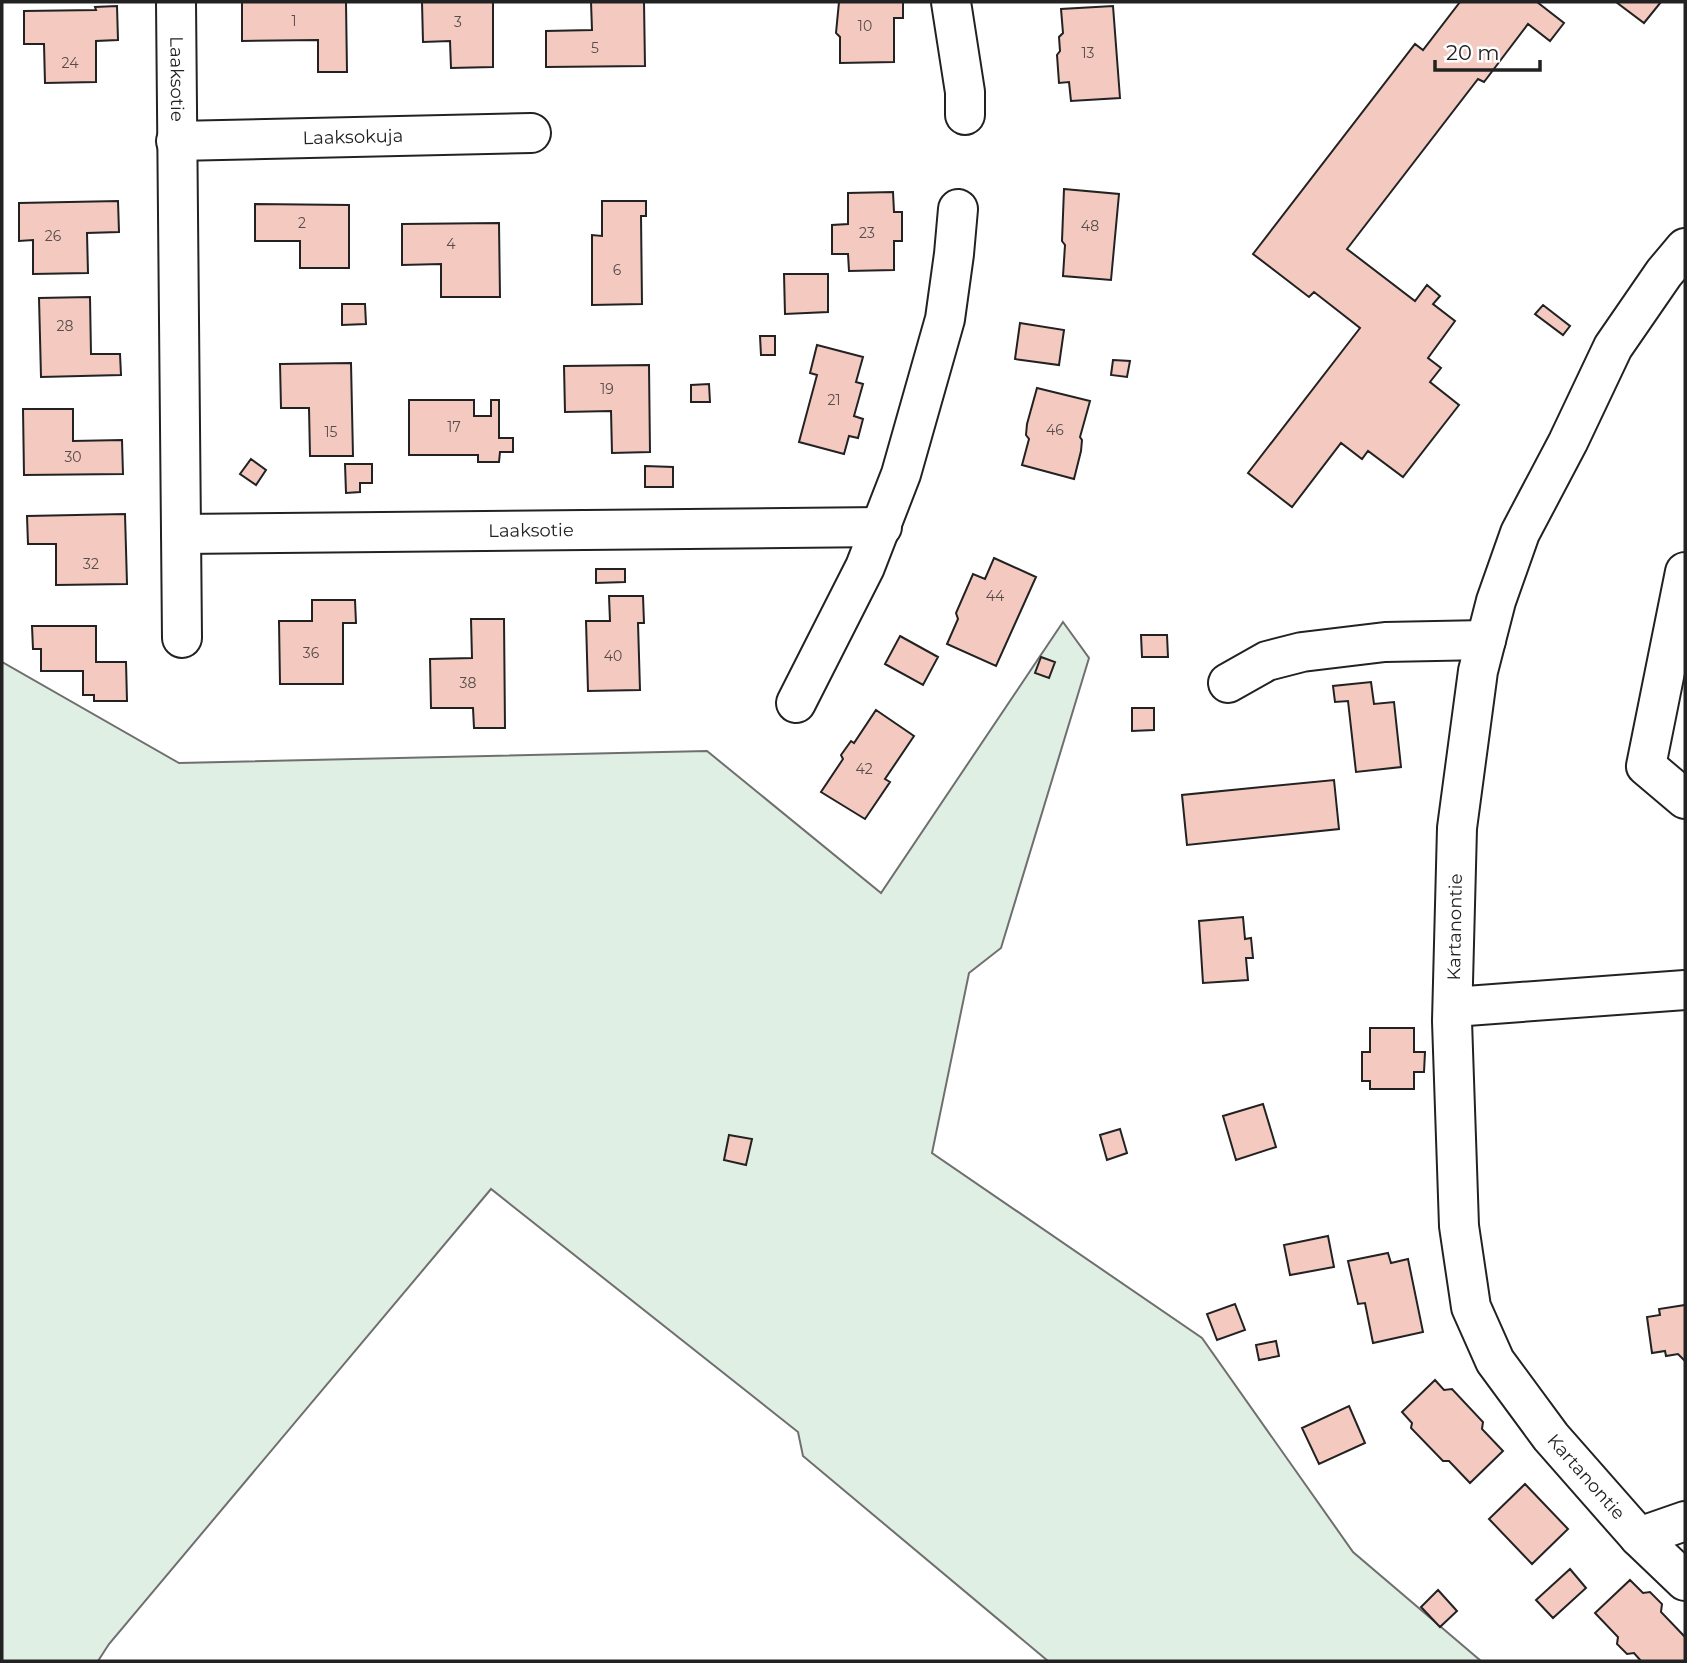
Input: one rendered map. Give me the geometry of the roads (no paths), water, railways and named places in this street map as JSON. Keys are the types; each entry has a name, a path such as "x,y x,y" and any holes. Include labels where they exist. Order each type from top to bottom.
{"street":[{"name":"Laaksotie","path":"176,2 182,638"},
{"path":"951,2 965,92 965,115"},
{"name":"Laaksokuja","path":"176,141 531,133"},
{"path":"796,703 865,567 901,474 945,319 958,209"},
{"name":"Kartanontie","path":"1678,272 1613,347 1568,442 1520,533 1496,601 1478,671 1457,828 1453,1007 1459,1226 1471,1307 1495,1361 1551,1437 1639,1537 1685,1581"},
{"name":"Laaksotie","path":"181,534 882,527"},
{"path":"1685,572 1646,766 1685,799"},
{"path":"1228,683 1267,662 1302,652 1385,642 1486,640"},
{"path":"1453,1007 1685,990"},
{"path":"1639,1537 1685,1521"}]}
